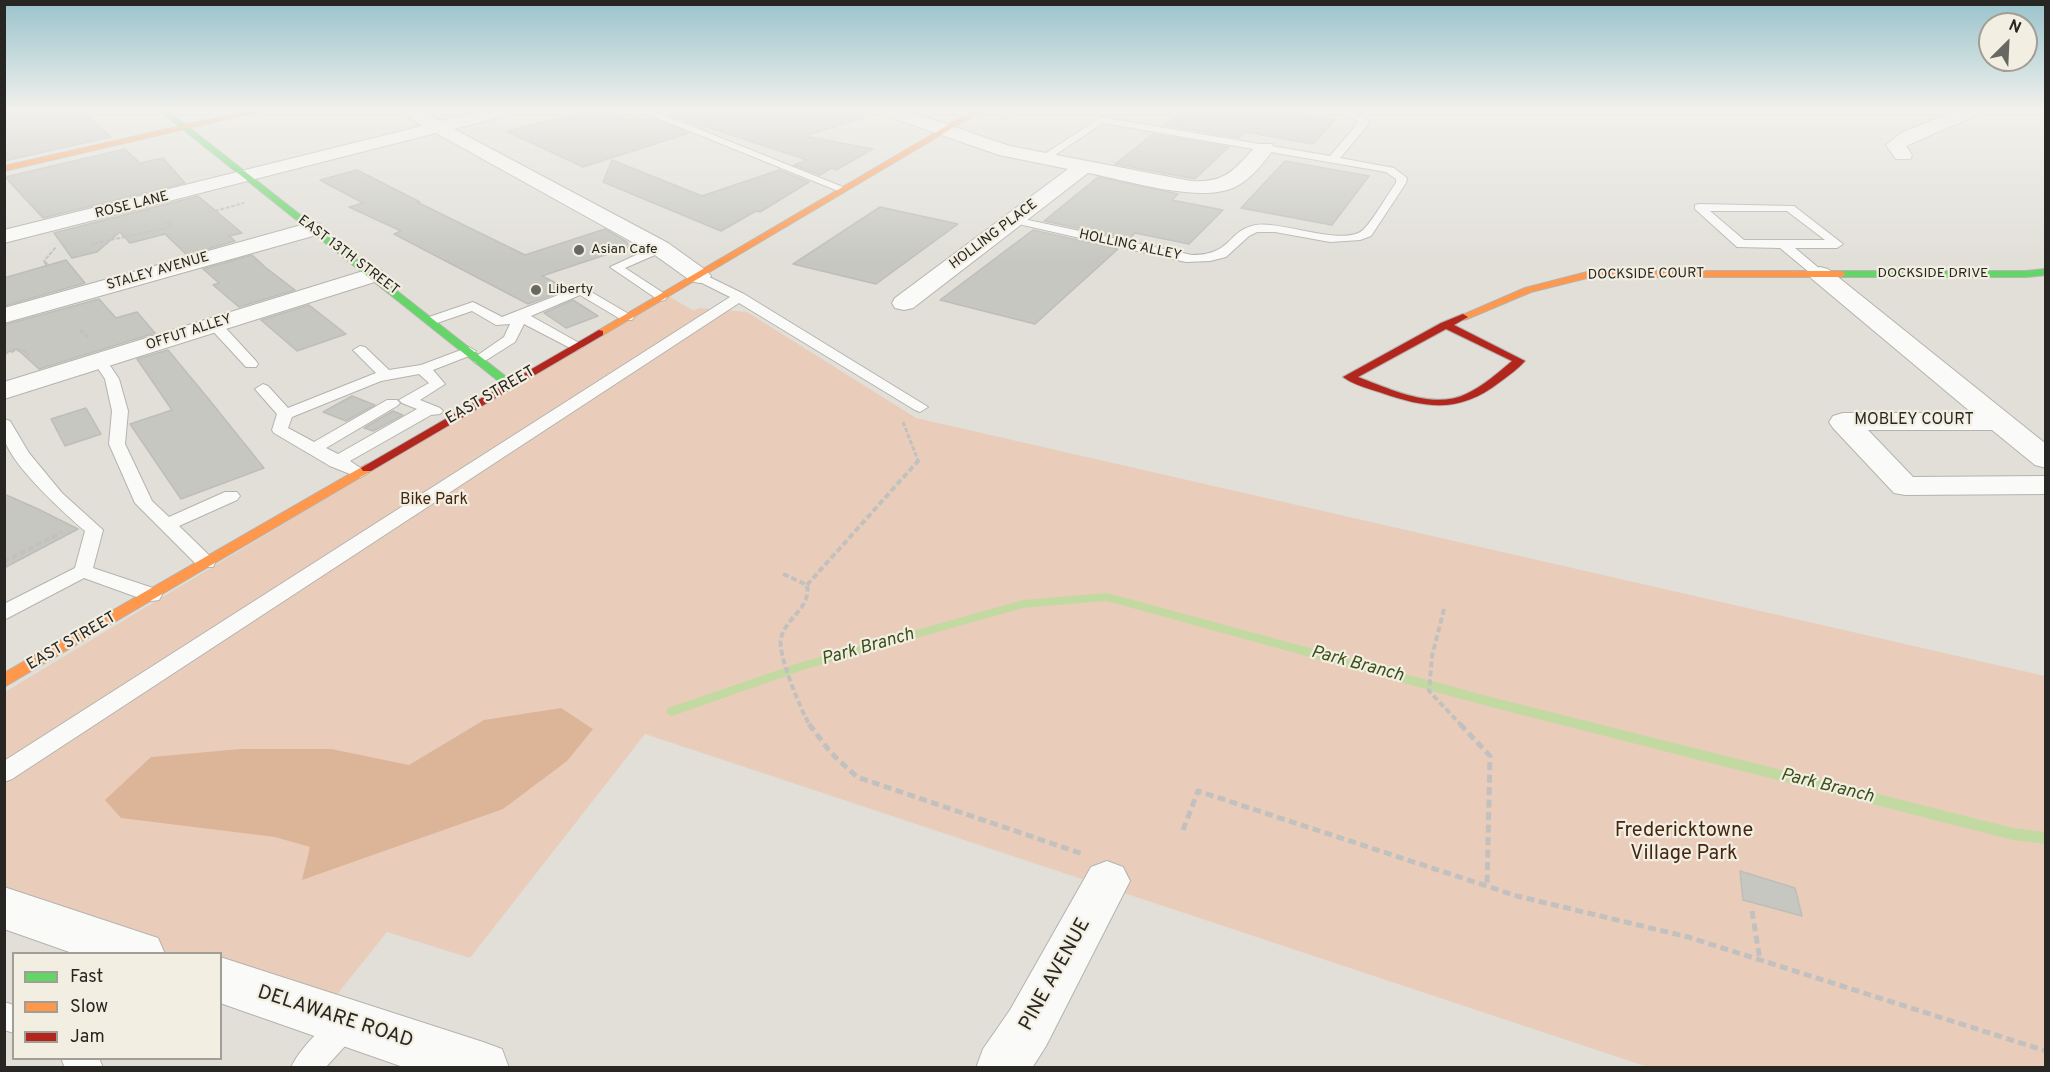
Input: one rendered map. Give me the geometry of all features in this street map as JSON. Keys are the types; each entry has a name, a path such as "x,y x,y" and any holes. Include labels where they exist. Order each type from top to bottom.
{"street":[{"path":"4,169 40,161"},
{"name":"EAST 13TH STREET","path":"225,161 374,275 510,385"},
{"name":"ROSE LANE","path":"4,237 309,161"},
{"path":"497,161 660,248 699,276"},
{"name":"EAST STREET","path":"4,681 892,161"},
{"path":"1052,161 1191,187 1215,188 1231,183 1252,161"},
{"name":"HOLLING PLACE","path":"904,303 1083,167"},
{"name":"STALEY AVENUE","path":"4,316 312,229"},
{"name":"DOCKSIDE DRIVE","path":"1820,274 2046,272"},
{"name":"DOCKSIDE COURT","path":"1445,325 1520,361 1461,400 1444,402 1389,392 1349,377 1437,328 1536,287 1563,279 1591,274 1820,274"},
{"name":"MOBLEY COURT","path":"1820,274 2046,459"},
{"name":"OFFUT ALLEY","path":"4,391 96,351 214,325 374,275"},
{"name":"MOBLEY COURT","path":"2000,421 1842,422 1905,486 2046,485"},
{"name":"PINE AVENUE","path":"1002,1068 1028,1028 1098,868"},
{"path":"9,914 134,952"},
{"name":"DELAWARE ROAD","path":"222,981 483,1068"}],"lane":[{"path":"772,161 843,189"},
{"name":"HOLLING ALLEY","path":"1014,220 1194,259 1225,253 1244,232 1254,229 1283,229 1337,238 1362,236 1396,191 1402,178 1390,170 1344,161"},
{"path":"1783,244 1837,244 1790,208 1699,207 1741,244 1783,244 1820,274"},
{"path":"660,248 616,267 660,297"},
{"path":"699,276 739,297 920,407"},
{"path":"431,321 474,306 501,322 581,290 627,317"},
{"path":"4,773 739,297"},
{"path":"520,316 576,347"},
{"path":"285,414 401,370 423,369 474,356 510,339 520,316"},
{"path":"214,325 251,364"},
{"path":"360,350 386,375"},
{"path":"96,351 112,379 120,411 117,444 144,503 206,563"},
{"path":"314,448 438,384 423,369"},
{"path":"353,387 453,418"},
{"path":"262,389 285,414"},
{"path":"336,462 429,409"},
{"path":"285,414 280,430 360,473"},
{"path":"4,424 22,455 56,497 94,530 83,570 4,613"},
{"path":"167,525 231,496"},
{"path":"83,570 152,595"},
{"path":"304,1068 347,1022"}],"path":[{"path":"215,211 250,201"},
{"path":"162,224 174,221"},
{"path":"144,233 171,226 167,222"},
{"path":"94,246 92,244 111,241 142,231 150,236"},
{"path":"47,265 44,261 58,244"},
{"path":"80,330 96,351"},
{"path":"4,353 22,350 30,356"},
{"path":"807,585 920,463 888,387"},
{"path":"4,562 65,530"},
{"path":"783,574 807,585 809,590 807,600 782,636 781,645 793,690 808,723 821,743 857,777 1098,868"},
{"path":"1444,609 1432,656 1429,692 1490,756 1487,887"},
{"path":"1183,830 1198,791 1487,887 1688,938 2046,1051"},
{"path":"1752,911 1760,960"}],"green space":[{"name":"Fredericktowne Village Park","path":"665,294 694,311 699,308 747,312 916,418 2045,676 2045,1067 1648,1067 645,734 470,958 387,932 311,1027 222,994 222,952 105,952 5,916 5,692"}],"shaded area":[{"path":"561,708 593,729 567,761 503,809 302,880 310,847 275,837 121,818 105,800 151,757 241,749 331,749 409,765 484,720"}],"building":[{"path":"73,161 138,161 140,163 166,161 185,183 43,218 5,177"},
{"path":"570,161 602,161 583,167"},
{"path":"612,161 615,161 702,196 779,170 809,182 760,212 756,211 721,231 603,182"},
{"path":"804,161 852,161 836,170 831,168 820,175 794,165"},
{"path":"1119,161 1214,161 1195,179 1115,164"},
{"path":"1285,161 1369,176 1332,225 1241,208"},
{"path":"357,170 525,255 605,229 627,242 629,247 542,276 568,289 528,304 394,234 401,231 349,207 363,203 320,180"},
{"path":"1098,177 1178,194 1172,200 1223,210 1189,244 1135,233 1129,239 1044,221"},
{"path":"198,196 242,233 229,236 235,241 187,255 165,234 130,243 120,232 97,252 72,258 54,233"},
{"path":"880,207 958,224 876,284 793,264"},
{"path":"1033,230 1118,249 1035,324 940,300"},
{"path":"252,255 295,290 239,307 213,285 219,283 203,269"},
{"path":"66,260 85,283 4,306 4,278"},
{"path":"99,299 116,318 137,312 155,333 39,369 17,349 4,353 4,325"},
{"name":"Liberty","path":"573,300 598,316 566,328 544,313"},
{"path":"309,305 346,334 297,351 261,320"},
{"path":"168,350 264,468 181,499 130,424 172,410 137,359"},
{"path":"352,396 375,405 346,421 323,412"},
{"path":"86,408 101,434 65,446 51,419"},
{"path":"393,411 403,415 373,431 364,428"},
{"path":"4,494 38,509 78,529 4,568"},
{"path":"1740,871 1795,888 1802,916 1743,900"}],"waterway":[{"name":"Park Branch","path":"672,711 806,665 1023,604 1107,597 1487,701 2013,834 2046,838"}],"traffic: fast":[{"path":"226,161 510,385"},
{"path":"1841,274 2026,274 2046,272"}],"traffic: slow":[{"path":"4,169 39,161"},
{"path":"599,333 893,161"},
{"path":"1463,317 1528,290 1591,274 1841,274"},
{"path":"4,681 367,468"}],"traffic: jam":[{"path":"1445,325 1520,361 1477,393 1449,403 1435,403 1405,397 1349,377 1434,331 1448,324 1463,317"},
{"path":"367,468 599,333"}],"place":[{"name":"Asian Cafe","path":"579,250"},
{"name":"Liberty","path":"536,290"}],"park label":[{"name":"Bike Park","path":"434,501"}]}
